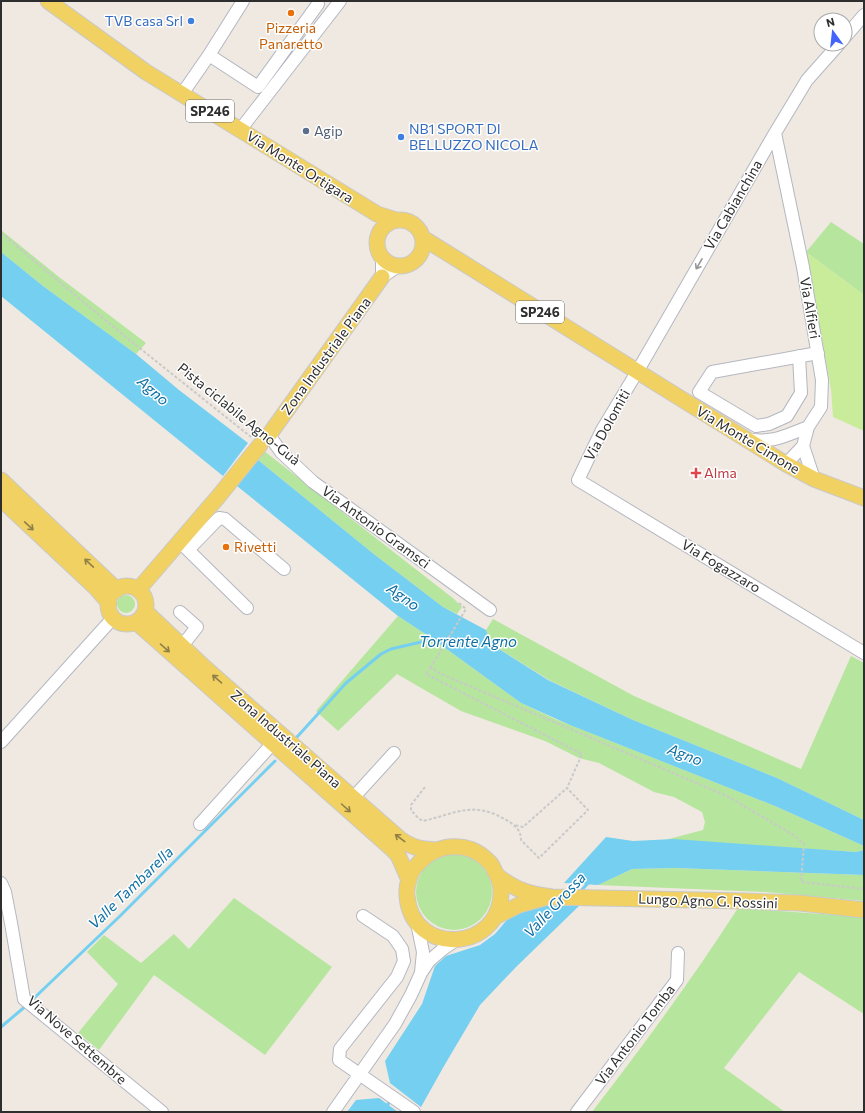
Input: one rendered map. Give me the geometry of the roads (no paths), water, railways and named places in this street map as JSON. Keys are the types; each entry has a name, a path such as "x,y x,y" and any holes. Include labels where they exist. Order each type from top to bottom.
{"main road":[{"name":"Via Monte Ortigara","path":"48,1 146,72 377,214 396,220"},
{"path":"377,214 379,234 377,246 382,257 398,266 411,263 420,254 423,238 421,232 413,224 402,220 396,220 386,225 379,234"},
{"path":"423,238 444,252"},
{"path":"420,254 444,252"},
{"name":"SP246","path":"444,252 637,372"},
{"name":"Zona Industriale Piana","path":"184,546 218,497 264,440 382,277"},
{"name":"Via Monte Cimone","path":"637,372 782,462 814,479 864,498"},
{"path":"1,480 117,590"},
{"path":"1,499 109,602"},
{"path":"138,590 184,546"},
{"path":"127,587 138,590 144,598 146,604 140,616 130,624 123,624 113,618 110,613 110,597 117,590 127,587"},
{"name":"Zona Industriale Piana","path":"140,616 182,646 204,668 408,845 418,849 436,850 460,847 472,850 483,856 497,875 501,889 500,904 495,917 488,926 478,934 468,938 445,940 425,931 411,914 407,891 409,880 415,867 424,857 436,850"},
{"name":"Zona Industriale Piana","path":"140,616 273,743 392,849 398,855 409,880"},
{"path":"497,875 511,886 527,893 552,897"},
{"path":"495,917 519,905 552,897"},
{"name":"Lungo Agno G. Rossini","path":"552,897 760,901 800,903 864,910"}],"street":[{"path":"182,94 243,1"},
{"path":"240,130 340,1"},
{"path":"209,55 258,87 318,4"},
{"path":"853,28 864,15"},
{"name":"Via Cabianchina","path":"637,372 807,80 832,52"},
{"name":"Via Alfieri","path":"775,133 803,267 822,380 821,407 808,427 803,446"},
{"path":"382,257 382,277"},
{"path":"382,277 398,266"},
{"path":"799,356 801,392 787,416 769,424 756,426 699,392 712,372 799,356 818,353"},
{"name":"Via Dolomiti","path":"578,480 602,430 637,372"},
{"path":"744,439 755,441 776,440 808,427"},
{"path":"782,462 783,437"},
{"name":"Via Antonio Gramsci","path":"264,440 282,452 313,482 490,610"},
{"path":"782,462 803,446 814,479"},
{"name":"Via Fogazzaro","path":"578,480 864,653"},
{"path":"247,608 184,546 219,518 225,519 284,570"},
{"path":"180,612 197,627 182,646"},
{"path":"1,742 113,618"},
{"path":"200,824 273,743"},
{"path":"353,798 394,753"},
{"path":"1,876 3,887"},
{"name":"Via Nove Settembre","path":"3,887 24,999 162,1112"},
{"path":"363,916 393,936 402,949 404,961 397,977 340,1049 339,1060 414,1112"},
{"path":"417,923 423,952 421,974"},
{"path":"333,1112 395,1024 429,961 456,940"},
{"name":"Via Antonio Tomba","path":"577,1112 677,980 678,954"}],"water":[{"name":"Agno","path":"1,252 43,286 136,354 179,390 248,443 223,476 1,296"},
{"name":"Torrente Agno","path":"258,460 375,555 443,607 486,630 491,644 548,680 633,720 777,778 864,820 864,846 775,806 570,725 521,703 430,637 398,616 237,486"},
{"path":"606,837 633,841 674,839 856,852 864,850 864,875 676,868 632,869 598,885 564,883"},
{"path":"538,906 579,906 516,967 480,1005 421,1107 390,1083 385,1061 422,1004 435,966 446,956 480,945 495,934 506,921 519,910"},
{"path":"379,1098 398,1112 347,1112 356,1100"}],"waterway":[{"name":"Valle Tambarella","path":"297,737 346,683 381,654 391,649 421,642 434,636"},
{"name":"Valle Tambarella","path":"31,1001 119,917 275,761"},
{"name":"Valle Grossa","path":"579,893 589,882"},
{"name":"Valle Tambarella","path":"1,1027 27,1005"},
{"name":"Valle Grossa","path":"382,1112 392,1099"}],"place":[{"name":"Pizzeria Panaretto","path":"291,13"},
{"name":"TVB casa Srl","path":"191,21"},
{"name":"Agip","path":"306,131"},
{"name":"NB1 SPORT DI BELLUZZO NICOLA","path":"401,137"},
{"name":"Alma","path":"696,473"},
{"name":"Rivetti","path":"226,547"}]}
